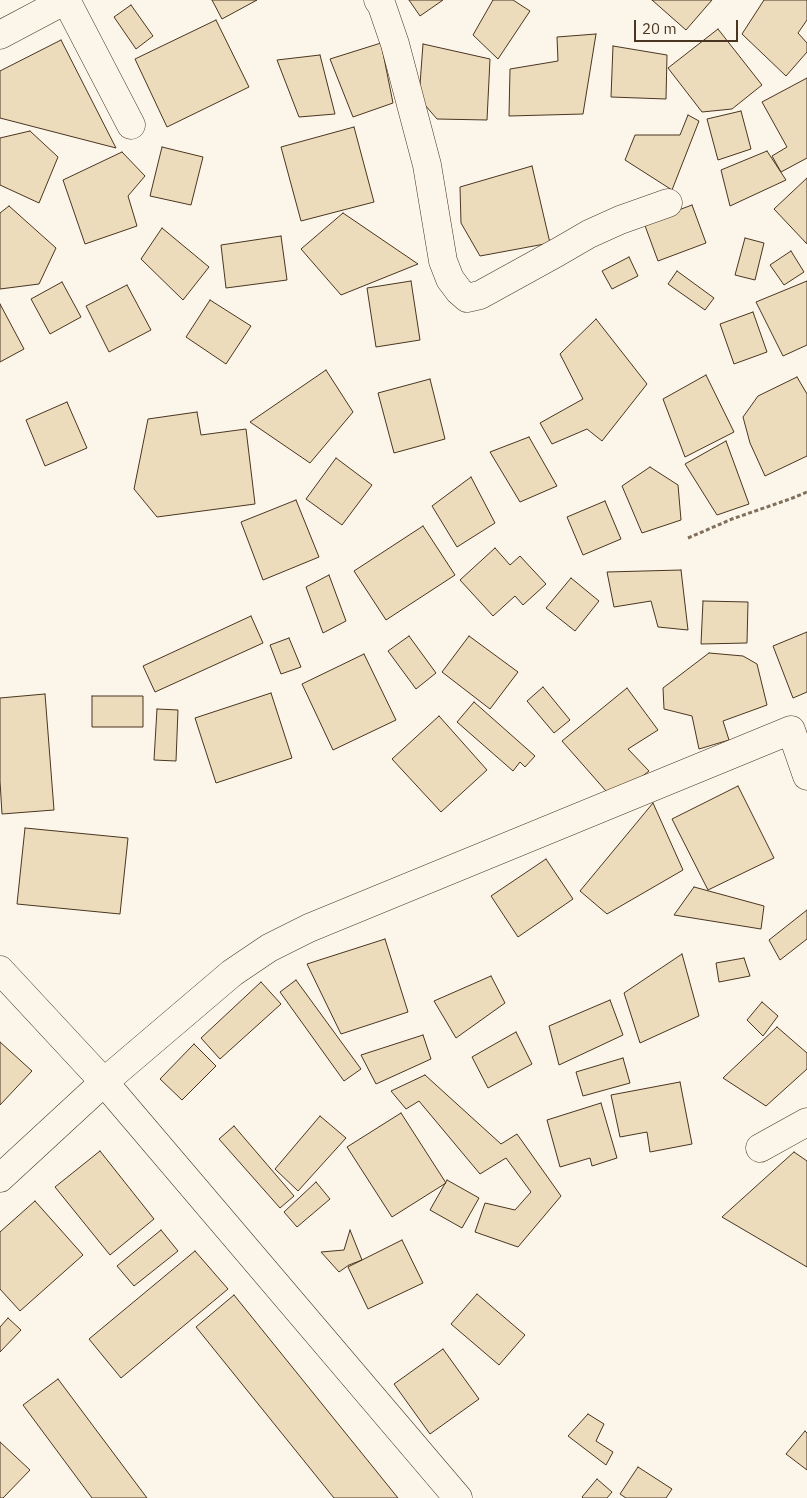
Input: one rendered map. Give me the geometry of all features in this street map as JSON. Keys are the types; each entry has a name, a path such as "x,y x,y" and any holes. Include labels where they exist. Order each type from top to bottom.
{"street":[{"path":"0,36 66,0 131,124"},
{"path":"378,0 382,6 395,44 428,165 443,261 450,279 467,298 480,295 588,234 668,203"},
{"path":"0,1178 104,1082 232,973 268,948 309,928 792,730 807,776"},
{"path":"0,970 104,1082 458,1498"},
{"path":"760,1148 807,1122"}],"path":[{"path":"688,538 732,519 807,492"}],"building":[{"path":"212,0 257,0 222,19"},
{"path":"409,0 443,0 420,16"},
{"path":"493,0 513,0 530,11 498,59 473,35"},
{"path":"652,0 712,0 686,30"},
{"path":"764,0 807,0 807,20 798,33 807,43 807,52 786,76 742,34"},
{"path":"131,5 153,36 136,49 114,17"},
{"path":"216,20 249,87 167,127 135,59"},
{"path":"718,29 762,85 732,109 702,112 668,68"},
{"path":"596,34 583,114 509,116 510,69 558,61 557,37"},
{"path":"61,40 116,148 0,118 0,71"},
{"path":"381,43 393,103 353,117 330,59"},
{"path":"423,44 490,59 487,120 437,119 419,98"},
{"path":"613,46 667,55 666,99 611,97"},
{"path":"320,55 335,114 299,117 277,60"},
{"path":"807,78 807,158 781,172 772,156 787,147 762,102"},
{"path":"741,111 751,149 718,160 707,119"},
{"path":"688,115 699,121 672,190 625,160 635,135 680,135"},
{"path":"354,127 374,202 301,221 281,147"},
{"path":"30,131 58,157 39,203 0,185 0,138"},
{"path":"162,147 203,157 191,205 150,196"},
{"path":"767,151 786,180 730,206 721,170"},
{"path":"122,152 145,176 128,196 137,226 85,244 63,180"},
{"path":"532,166 550,243 480,256 461,223 460,187"},
{"path":"807,178 807,244 774,209"},
{"path":"692,205 706,243 658,261 644,223"},
{"path":"9,206 56,248 39,284 0,289 0,213"},
{"path":"343,213 418,264 341,295 301,249"},
{"path":"162,228 209,267 183,300 141,259"},
{"path":"281,236 287,280 226,288 221,245"},
{"path":"745,238 764,243 755,280 735,275"},
{"path":"791,251 804,272 784,285 770,265"},
{"path":"629,257 638,276 612,289 602,271"},
{"path":"677,271 714,298 705,310 668,284"},
{"path":"411,281 420,340 376,347 367,288"},
{"path":"807,281 807,345 783,356 756,302"},
{"path":"62,282 81,317 50,334 31,299"},
{"path":"127,285 151,330 109,352 86,306"},
{"path":"210,300 251,326 226,364 186,337"},
{"path":"0,304 24,349 0,362"},
{"path":"753,312 767,352 734,364 720,324"},
{"path":"596,319 647,384 602,441 587,429 552,444 540,423 583,399 560,354"},
{"path":"326,370 353,412 310,463 250,422"},
{"path":"706,375 734,432 685,457 663,399"},
{"path":"797,377 807,394 807,456 765,476 750,443 743,417 758,396"},
{"path":"430,379 445,439 394,453 378,393"},
{"path":"67,402 87,448 45,466 26,420"},
{"path":"197,412 201,435 246,429 255,504 157,517 134,489 148,419"},
{"path":"529,437 557,486 520,502 490,452"},
{"path":"726,441 749,504 717,515 685,464"},
{"path":"336,458 372,485 342,525 306,499"},
{"path":"650,467 678,485 681,520 642,533 622,486"},
{"path":"471,477 495,523 457,547 432,506"},
{"path":"296,500 319,557 263,580 241,522"},
{"path":"605,501 621,539 583,555 567,517"},
{"path":"423,526 455,575 386,620 354,571"},
{"path":"495,548 510,565 520,556 546,584 523,605 515,596 493,616 460,580"},
{"path":"681,570 688,630 658,627 651,601 614,607 607,572"},
{"path":"329,575 346,621 323,633 306,587"},
{"path":"571,578 599,601 575,631 546,608"},
{"path":"703,601 748,602 747,643 701,644"},
{"path":"251,616 263,643 155,692 143,666"},
{"path":"807,632 807,692 793,698 773,646"},
{"path":"409,636 436,673 416,689 388,651"},
{"path":"469,636 518,672 490,709 442,672"},
{"path":"289,638 301,667 281,674 270,645"},
{"path":"709,653 743,656 757,664 767,705 723,721 729,740 699,749 692,716 664,709 663,688"},
{"path":"364,654 396,720 333,750 302,684"},
{"path":"543,687 570,720 554,733 527,701"},
{"path":"627,688 658,730 628,749 649,771 613,799 562,741"},
{"path":"271,693 292,758 216,783 195,718"},
{"path":"45,694 54,810 2,814 0,698"},
{"path":"92,696 143,696 143,727 92,727"},
{"path":"474,702 535,756 525,767 520,762 513,771 457,722"},
{"path":"157,709 178,710 176,761 154,760"},
{"path":"439,716 487,770 441,812 392,759"},
{"path":"738,786 774,858 708,890 672,819"},
{"path":"653,803 683,870 607,914 580,891"},
{"path":"25,828 128,838 120,914 17,904"},
{"path":"546,859 573,899 518,937 491,896"},
{"path":"694,887 764,906 761,929 674,915"},
{"path":"807,910 807,939 780,960 769,940"},
{"path":"385,939 408,1012 341,1034 307,964"},
{"path":"682,954 699,1016 640,1043 624,993"},
{"path":"744,958 750,976 719,982 716,963"},
{"path":"491,976 505,1003 456,1038 434,1001"},
{"path":"296,980 361,1069 344,1081 280,992"},
{"path":"261,982 281,1004 220,1059 201,1038"},
{"path":"610,1000 623,1035 559,1065 549,1026"},
{"path":"762,1002 778,1016 763,1036 747,1020"},
{"path":"777,1027 807,1053 807,1069 766,1106 723,1078"},
{"path":"516,1032 532,1064 488,1088 472,1057"},
{"path":"423,1035 431,1059 376,1084 361,1055"},
{"path":"0,1042 32,1071 0,1105"},
{"path":"194,1044 216,1066 182,1100 160,1079"},
{"path":"623,1058 630,1083 583,1096 576,1072"},
{"path":"425,1075 501,1144 517,1134 561,1196 518,1247 475,1232 485,1203 515,1210 531,1192 506,1158 480,1174 419,1101 406,1109 391,1091"},
{"path":"680,1082 692,1144 650,1152 647,1132 620,1137 611,1095"},
{"path":"601,1103 617,1158 592,1166 590,1158 560,1167 547,1120"},
{"path":"401,1113 446,1183 392,1217 347,1147"},
{"path":"320,1116 346,1138 298,1191 275,1169"},
{"path":"234,1126 294,1196 280,1208 219,1139"},
{"path":"100,1151 154,1219 110,1255 55,1187"},
{"path":"794,1152 807,1161 807,1267 722,1217"},
{"path":"447,1180 479,1198 462,1228 430,1210"},
{"path":"316,1182 330,1199 297,1227 284,1212"},
{"path":"35,1201 83,1255 20,1311 0,1289 0,1232"},
{"path":"161,1230 178,1251 134,1286 117,1266"},
{"path":"350,1230 362,1260 349,1265 339,1272 321,1252 344,1250"},
{"path":"402,1240 423,1283 368,1309 348,1267"},
{"path":"195,1251 228,1289 121,1378 89,1339"},
{"path":"477,1294 525,1335 499,1365 451,1324"},
{"path":"234,1295 398,1498 334,1498 196,1327"},
{"path":"8,1318 21,1330 0,1352 0,1327"},
{"path":"443,1349 479,1399 430,1434 394,1384"},
{"path":"58,1379 147,1498 92,1498 23,1405"},
{"path":"588,1414 604,1424 596,1441 613,1452 606,1465 568,1436"},
{"path":"805,1431 807,1433 807,1470 786,1454"},
{"path":"0,1442 30,1470 3,1498 0,1498"},
{"path":"638,1467 672,1489 666,1498 626,1498 620,1494"},
{"path":"597,1479 612,1492 607,1498 583,1498 582,1497"}]}
